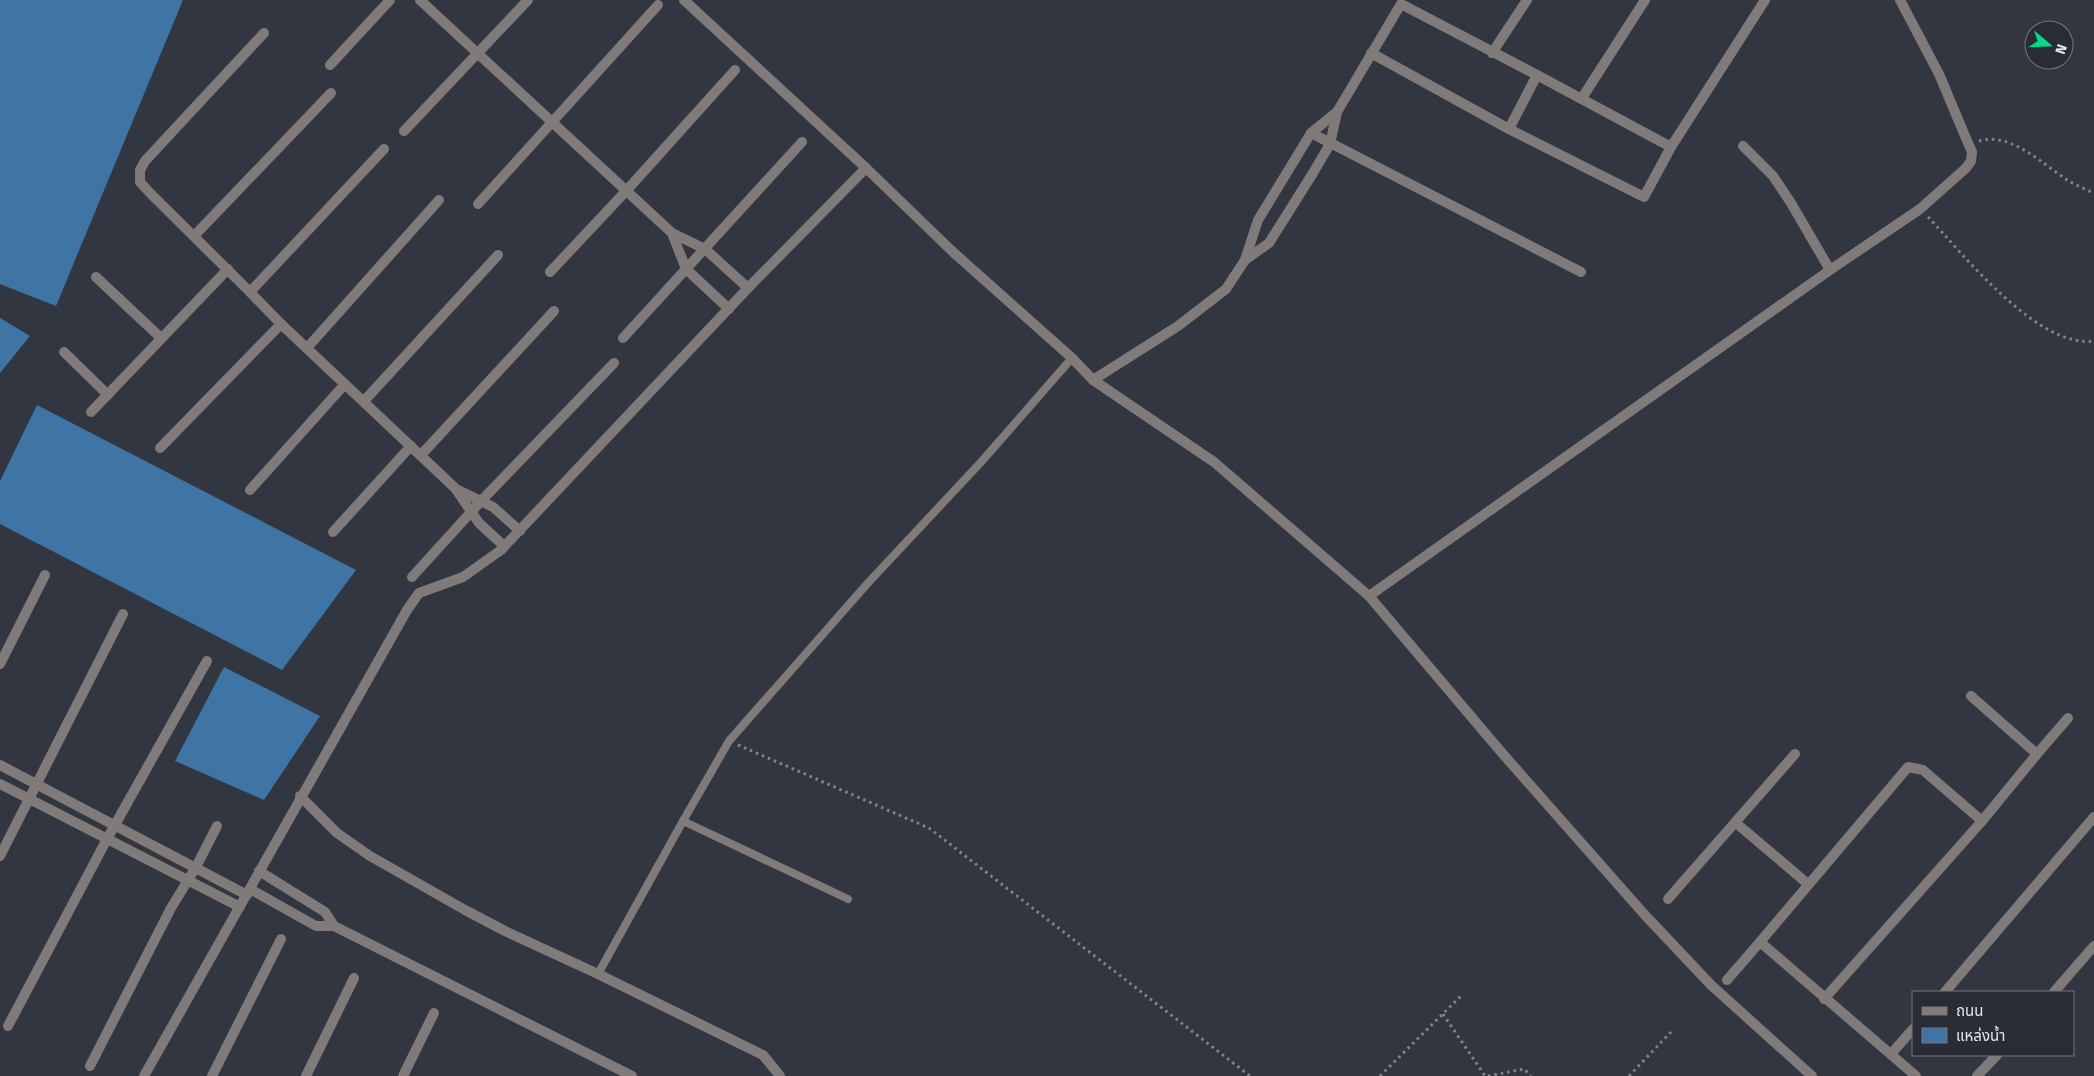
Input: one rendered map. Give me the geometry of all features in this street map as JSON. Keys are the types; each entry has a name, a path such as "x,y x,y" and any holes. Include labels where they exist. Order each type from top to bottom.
{"street":[{"path":"330,66 390,0"},
{"path":"420,0 672,233 704,249 748,288"},
{"path":"404,132 528,0"},
{"path":"684,0 866,168 953,252 1072,358 1093,380 1214,462 1369,596 1502,753 1644,914 1712,985 1812,1076"},
{"path":"1492,53 1527,0"},
{"path":"1582,98 1645,0"},
{"path":"1371,53 1509,129 1644,197 1671,147 1765,0"},
{"path":"1369,596 1830,270 1920,209 1966,168 1971,160 1972,152 1969,144 1939,74 1900,0"},
{"path":"1245,260 1269,243 1330,144 1337,112 1402,2 1492,53 1582,98 1671,147"},
{"path":"478,204 658,5"},
{"path":"264,33 145,161 140,170 140,182 195,235 281,324 455,488 470,513 504,546"},
{"path":"550,272 735,70"},
{"path":"1509,129 1537,75"},
{"path":"195,235 331,93"},
{"path":"1093,380 1178,326 1226,289 1245,260 1258,220 1311,133 1337,112"},
{"path":"1311,133 1581,272"},
{"path":"623,338 802,142"},
{"path":"1743,146 1773,176 1792,202 1830,270"},
{"path":"250,292 384,149"},
{"path":"144,1076 240,907 300,796 407,610 419,593 463,577 487,561 520,531 748,288 866,168"},
{"path":"307,348 439,200"},
{"path":"672,233 686,269 729,309"},
{"path":"364,402 498,255"},
{"path":"91,412 228,270"},
{"path":"96,277 161,338"},
{"path":"421,455 554,311"},
{"path":"160,448 281,324"},
{"path":"64,352 108,395"},
{"path":"412,577 482,500 614,363"},
{"path":"250,490 345,384"},
{"path":"333,532 410,446"},
{"path":"455,488 494,507 520,531"},
{"path":"0,664 45,575"},
{"path":"0,856 124,614"},
{"path":"8,1026 115,825 207,661"},
{"path":"1971,696 2037,754"},
{"path":"1824,999 1982,821 2068,718"},
{"path":"1668,899 1795,754"},
{"path":"0,765 196,867 316,926 334,926 632,1076"},
{"path":"1727,980 1908,767 1923,770 1982,821"},
{"path":"0,784 240,907"},
{"path":"300,796 337,833 370,856 497,927 763,1055 780,1076"},
{"path":"1945,991 2094,817"},
{"path":"1736,822 1808,884"},
{"path":"90,1066 171,908 196,867 217,826"},
{"path":"259,871 326,912 334,926"},
{"path":"212,1076 280,940"},
{"path":"1760,942 1824,999 1916,1076"},
{"path":"2055,991 2094,946"},
{"path":"306,1076 354,978"},
{"path":"403,1076 434,1013"},
{"path":"1891,1054 1912,1030"},
{"path":"1977,1076 1996,1056"}],"lane":[{"path":"598,974 729,741 867,584 982,461 1072,358"},
{"path":"683,821 848,899"}],"path":[{"path":"1969,144 1986,139 2004,141 2019,148 2064,178 2094,193"},
{"path":"1920,209 2008,301 2036,322 2063,338 2094,341"},
{"path":"729,741 929,828 1250,1076"},
{"path":"1380,1076 1463,994"},
{"path":"1443,1014 1487,1076 1524,1070 1531,1076"},
{"path":"1630,1076 1671,1032"}],"water":[{"path":"0,0 183,0 56,306 0,284"},
{"path":"0,318 30,336 0,373"},
{"path":"37,405 356,570 282,670 0,524 0,481"},
{"path":"224,667 320,716 264,800 175,761"}]}
